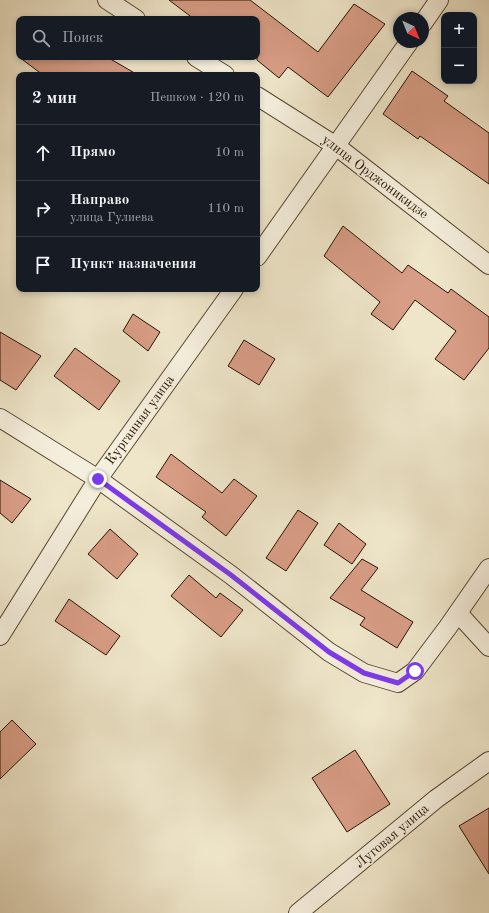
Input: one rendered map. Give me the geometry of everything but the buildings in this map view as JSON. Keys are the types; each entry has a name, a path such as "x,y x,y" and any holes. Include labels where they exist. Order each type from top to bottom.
{"street":[{"path":"107,0 131,16"},
{"path":"429,14 439,0"},
{"path":"260,253 405,48"},
{"path":"201,60 220,72"},
{"name":"улица Орджоникидзе","path":"260,98 336,146 489,265"},
{"name":"Курганная улица","path":"0,636 98,479 232,292"},
{"path":"0,418 98,479 231,575 329,652 364,673 398,683 415,671 489,568"},
{"path":"458,613 489,646"},
{"name":"Луговая улица","path":"298,913 436,799 489,761"}],"route":[{"path":"98,479 231,575 329,652 364,673 398,683 415,671"}]}
